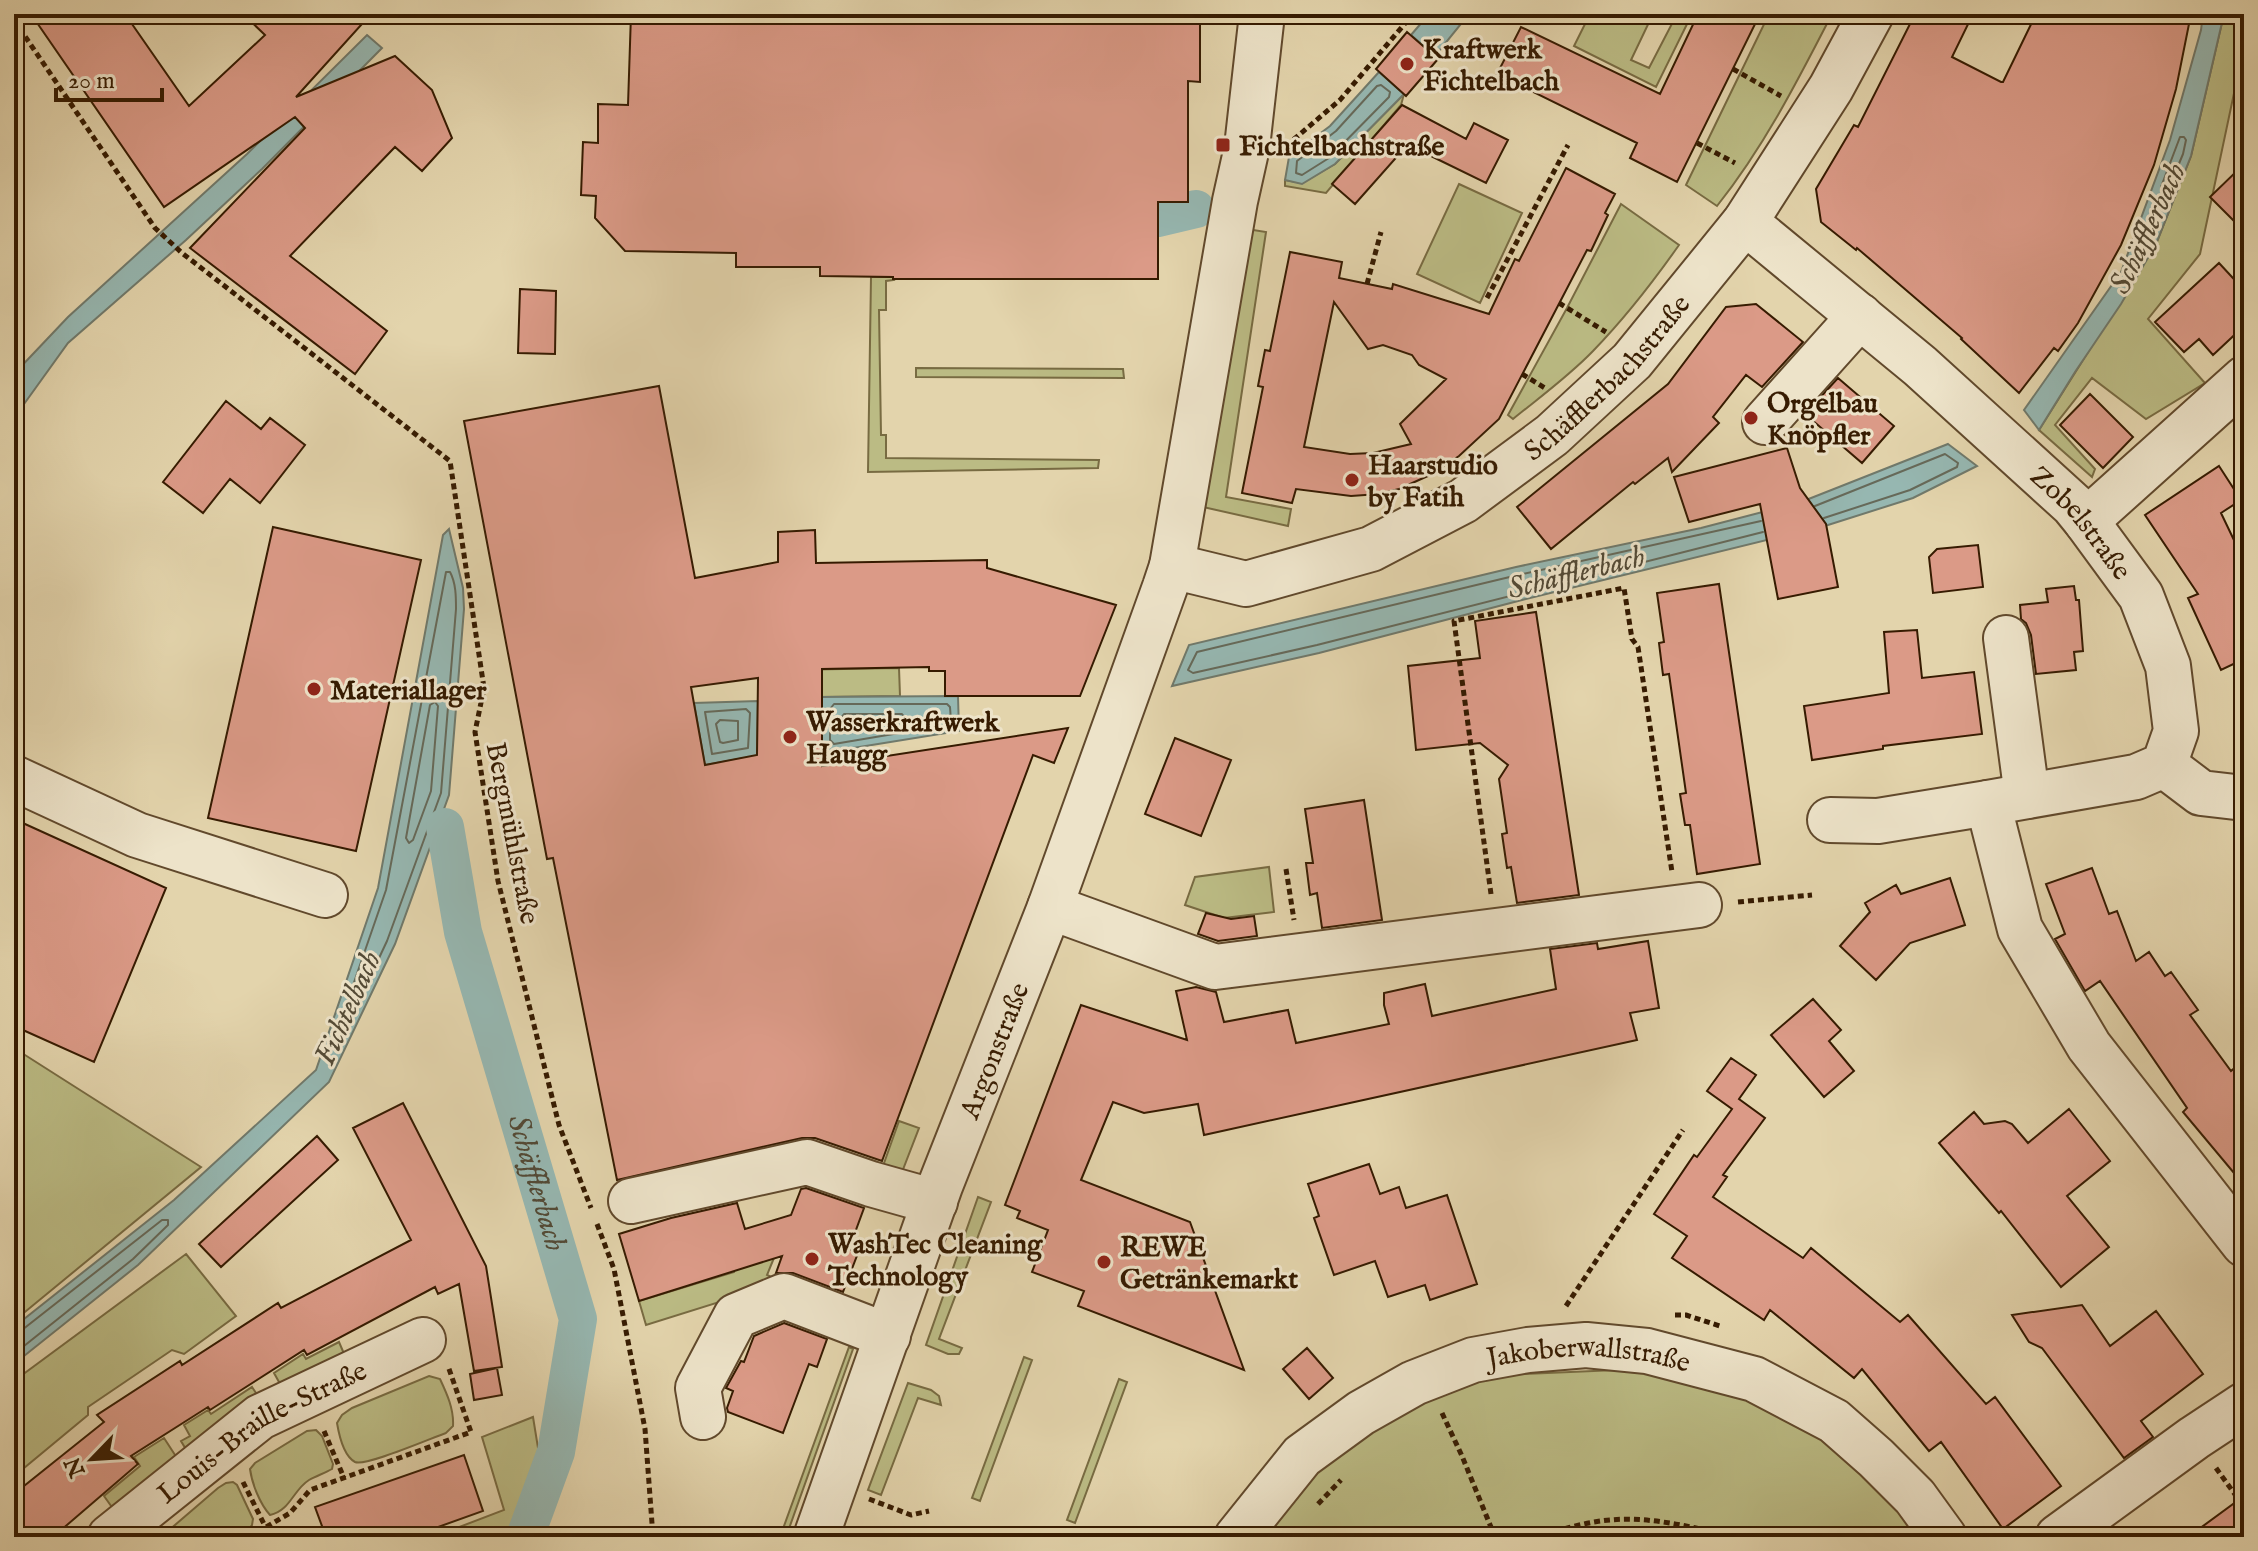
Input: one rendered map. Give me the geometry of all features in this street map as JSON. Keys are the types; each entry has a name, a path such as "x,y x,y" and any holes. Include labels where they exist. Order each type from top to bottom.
{"street":[{"path":"1172,566 1247,147 1262,14"},
{"name":"Schäfflerbachstraße","path":"1172,566 1246,584 1371,549 1463,501 1552,435 1639,352 1745,222 1831,88 1871,14"},
{"name":"Zobelstraße","path":"1745,222 1920,366 2079,513 2141,596 2168,666 2176,731 2164,765"},
{"path":"1765,422 1860,316"},
{"path":"2079,513 2244,379"},
{"path":"2079,513 2132,456"},
{"name":"Argonstraße","path":"816,1537 935,1202 1050,907 1172,566"},
{"path":"2006,638 2008,800 2020,929 2089,1046 2244,1244"},
{"path":"1830,820 1878,821 2008,800 2136,777 2164,765 2201,793 2244,798"},
{"path":"14,778 137,835 325,895"},
{"path":"1050,907 1215,967 1688,906"},
{"path":"631,1201 807,1162 935,1202"},
{"path":"703,1417 698,1388 736,1316 784,1296 888,1336"},
{"name":"Jakoberwallstraße","path":"1237,1537 1302,1456 1361,1413 1414,1383 1473,1360 1528,1350 1586,1345 1647,1351 1754,1379 1834,1421 1915,1497 1944,1537"},
{"name":"Louis-Braille-Straße","path":"110,1537 260,1417 308,1394 434,1348"},
{"path":"2058,1537 2244,1405"}],"path":[{"path":"1247,147 1279,152 1340,100 1413,14"},
{"name":"Bergmühlstraße","path":"14,20 155,228 182,253 450,461 484,688 475,732 498,881 559,1125 614,1269 645,1429 653,1537"},
{"path":"1733,69 1814,114"},
{"path":"1487,298 1568,145"},
{"path":"1367,284 1381,232"},
{"path":"1559,303 1639,352"},
{"path":"1496,931 1454,621 1624,588 1688,906 1812,895"},
{"path":"1286,869 1299,956"},
{"path":"1579,1310 1563,1310 1683,1130"},
{"path":"1671,1315 1686,1315 1728,1328"},
{"path":"249,1537 290,1513 310,1490 471,1432 434,1348"},
{"path":"308,1394 344,1478"},
{"path":"1429,1420 1455,1407"},
{"path":"1442,1413 1495,1537"},
{"path":"225,1445 266,1528"},
{"path":"1316,1506 1345,1476"},
{"path":"835,1486 911,1515 929,1511"},
{"path":"1536,1537 1610,1520 1648,1520 1735,1537"}],"green space":[{"path":"1590,14 1653,14 1631,60 1649,68 1677,14 1692,14 1656,87 1574,46"},
{"path":"1769,14 1832,14 1765,137 1717,206 1686,185"},
{"path":"2224,14 2244,14 2244,46 2200,254 2148,319 2205,383 2146,419 2092,378 2055,425 2095,469 2092,477 2039,430 2156,244 2191,156"},
{"path":"1404,94 1401,105 1326,193 1285,186 1285,180 1302,183 1335,164"},
{"path":"1459,184 1522,213 1480,303 1417,274"},
{"path":"1621,204 1679,245 1638,300 1593,351 1513,419 1508,415"},
{"path":"1247,229 1266,232 1226,497 1291,509 1288,526 1203,507"},
{"path":"871,277 893,277 894,280 886,281 886,310 879,310 881,435 886,435 886,458 1099,460 1098,468 868,472"},
{"path":"916,368 1123,369 1124,378 916,377"},
{"path":"899,668 900,696 821,697 787,670"},
{"path":"1269,867 1274,912 1224,918 1185,905 1195,877"},
{"path":"14,1048 201,1167 14,1321"},
{"path":"899,1121 919,1128 902,1172 883,1166"},
{"path":"978,1197 991,1202 939,1339 962,1348 959,1354 948,1354 926,1345"},
{"path":"776,1253 767,1275 783,1282 646,1325 639,1301 734,1272 734,1266"},
{"path":"186,1254 236,1316 184,1354 172,1350 88,1407 88,1415 18,1473 14,1467 14,1381"},
{"path":"339,1342 348,1363 284,1391 274,1373 303,1354 306,1359"},
{"path":"849,1347 853,1349 786,1537 780,1537"},
{"path":"1024,1357 1032,1360 980,1501 972,1498"},
{"path":"1640,1369 1748,1398 1825,1439 1898,1506 1919,1537 1255,1537 1316,1464 1379,1420 1438,1394 1499,1375"},
{"path":"429,1376 440,1379 451,1408 453,1426 446,1433 384,1456 361,1462 351,1459 338,1428 337,1423 342,1415"},
{"path":"1119,1379 1127,1382 1075,1523 1067,1520"},
{"path":"908,1383 931,1390 939,1396 941,1405 918,1398 881,1495 868,1490"},
{"path":"252,1387 262,1402 187,1451 181,1441 190,1436 184,1425 208,1410 211,1414"},
{"path":"533,1417 539,1454 514,1537 433,1537 504,1510 482,1437"},
{"path":"316,1430 322,1436 333,1464 332,1469 309,1480 287,1505 270,1515 257,1494 250,1469 307,1431"},
{"path":"164,1438 177,1458 114,1510 104,1496 140,1466 134,1457"},
{"path":"233,1482 253,1519 248,1530 236,1537 161,1537 218,1488"}],"water":[{"path":"1429,14 1469,14 1435,56 1411,35"},
{"path":"2203,14 2224,14 2191,156 2156,244 2039,430 2024,410 2121,272 2170,140"},
{"path":"367,35 382,48 262,169 68,343 14,418 14,374 68,317 247,154"},
{"path":"1379,72 1404,94 1335,164 1302,184 1285,180 1289,157 1330,126"},
{"path":"1948,444 1977,466 1913,498 1828,525 1319,653 1172,686 1189,645 1516,567 1701,528 1801,502"},
{"path":"449,529 463,588 464,609 449,795 395,944 329,1082 138,1265 14,1364 14,1327 174,1200 316,1070 378,888 443,535"},
{"path":"958,696 959,731 822,753 821,697"},
{"path":"758,701 757,758 705,765 694,703"}],"building":[{"path":"31,14 125,14 189,106 265,35 243,14 371,14 296,97 395,56 432,90 452,138 422,171 395,147 290,256 387,331 355,374 190,248 305,128 295,117 164,207"},
{"path":"631,14 1200,14 1200,82 1188,81 1188,202 1158,202 1158,279 820,276 820,267 736,267 736,253 625,251 595,218 596,196 581,195 583,142 598,143 598,104 628,105"},
{"path":"1698,14 1760,14 1677,182 1630,158 1637,143 1497,74 1521,27 1660,94"},
{"path":"1915,14 1973,14 1952,57 2003,82 2036,14 2191,14 2176,89 2154,165 2121,245 2078,323 2058,351 2054,348 2019,393 1962,338 1857,248 1821,222 1816,189 1854,125 1858,127"},
{"name":"Kraftwerk Fichtelbach","path":"1407,32 1438,59 1406,96 1376,69"},
{"path":"1402,105 1466,139 1474,123 1508,140 1486,183 1409,143 1355,204 1332,184"},
{"path":"2244,164 2244,231 2210,197"},
{"path":"1566,168 1615,194 1591,251 1587,250 1499,419 1459,456 1430,475 1379,494 1351,496 1296,489 1292,503 1242,493 1263,387 1258,386 1265,350 1270,351 1290,252 1342,262 1339,278 1392,289 1393,284 1489,314 1515,259 1519,261","holes":["1334,302 1368,349 1383,345 1412,355 1419,365 1446,379 1400,424 1411,444 1373,453 1350,454 1304,447"]},
{"path":"2219,263 2244,290 2244,326 2213,355 2199,339 2184,352 2155,322"},
{"path":"520,289 556,291 555,354 518,353"},
{"path":"1756,304 1803,342 1762,387 1746,375 1713,417 1719,423 1672,472 1668,458 1635,484 1633,482 1551,549 1517,507 1668,384 1726,307"},
{"path":"1838,378 1894,426 1862,463 1805,414"},
{"path":"659,386 695,578 778,562 778,532 815,530 816,563 987,560 987,568 1116,605 1080,696 945,696 945,671 929,671 929,667 822,669 822,766 1068,728 1054,763 1033,755 882,1161 815,1138 802,1138 617,1180 553,858 547,859 464,421","holes":["758,678 757,755 705,765 691,687"]},
{"path":"2090,394 2133,437 2103,468 2060,425"},
{"path":"226,401 261,429 270,418 305,445 260,503 230,479 203,513 163,482"},
{"path":"1787,448 1800,488 1826,524 1838,587 1778,599 1760,504 1689,522 1674,477"},
{"path":"2219,466 2241,500 2221,513 2244,561 2244,659 2221,670 2188,598 2198,594 2145,515"},
{"name":"Materiallager","path":"273,527 421,560 356,851 208,818"},
{"path":"1978,545 1983,587 1933,593 1929,557 1937,549"},
{"path":"1719,584 1760,864 1697,874 1690,825 1685,825 1680,794 1686,793 1669,674 1663,675 1659,643 1664,642 1657,593"},
{"path":"2074,586 2076,600 2079,600 2083,651 2074,652 2076,670 2036,674 2031,635 2021,619 2020,605 2048,602 2046,589"},
{"path":"1536,612 1579,895 1517,903 1502,834 1507,833 1499,779 1508,765 1480,743 1416,750 1408,666 1480,658 1475,621"},
{"path":"1917,630 1922,678 1974,672 1982,734 1883,746 1883,749 1812,760 1804,706 1889,693 1884,632"},
{"path":"1175,738 1231,760 1201,836 1145,814"},
{"path":"1364,800 1382,920 1322,928 1317,893 1310,895 1306,863 1313,863 1305,809"},
{"path":"14,819 166,888 94,1062 14,1026"},
{"path":"2092,868 2109,914 2117,911 2136,961 2149,952 2165,976 2171,972 2198,1010 2190,1015 2231,1071 2244,1060 2244,1185 2183,1112 2187,1108 2100,981 2085,991 2055,939 2065,934 2046,884"},
{"path":"1950,878 1965,925 1910,943 1876,980 1840,946 1870,912 1865,903 1896,885 1901,894"},
{"path":"1206,913 1231,919 1254,916 1257,936 1218,941 1198,934"},
{"path":"1648,941 1659,1008 1630,1013 1637,1040 1204,1135 1198,1104 1144,1113 1113,1102 1081,1180 1190,1222 1244,1370 1078,1306 1084,1291 1032,1272 1048,1230 1017,1218 1020,1211 1005,1205 1081,1005 1187,1040 1176,991 1196,987 1216,992 1224,1022 1288,1010 1296,1043 1389,1024 1384,993 1425,984 1432,1016 1556,989 1550,949 1597,943 1598,949"},
{"path":"1813,999 1841,1030 1829,1041 1854,1071 1824,1097 1771,1035"},
{"path":"1731,1058 1756,1075 1739,1099 1765,1118 1723,1175 1727,1177 1713,1197 1803,1258 1811,1248 1900,1322 1908,1315 1986,1404 1995,1397 2061,1486 2003,1529 1941,1442 1929,1451 1862,1369 1854,1378 1770,1310 1764,1320 1672,1258 1687,1236 1654,1214 1694,1155 1697,1157 1732,1109 1707,1091"},
{"path":"403,1103 486,1266 502,1367 474,1371 459,1284 438,1294 435,1287 307,1355 304,1350 131,1456 138,1464 53,1537 14,1537 14,1494 104,1422 97,1415 278,1303 281,1308 411,1240 353,1128"},
{"path":"2069,1109 2110,1161 2067,1196 2109,1247 2061,1287 2001,1211 1999,1213 1939,1143 1974,1112 1984,1124 2005,1121 2012,1124 2028,1143"},
{"path":"317,1136 338,1160 221,1267 199,1244"},
{"path":"1369,1164 1380,1194 1399,1187 1406,1208 1447,1195 1477,1284 1430,1300 1425,1285 1388,1297 1375,1261 1334,1275 1314,1218 1319,1216 1308,1184"},
{"path":"806,1188 864,1208 849,1249 858,1253 843,1292 793,1273 776,1273 782,1256 639,1301 619,1234 737,1203 745,1229 791,1215 801,1189"},
{"path":"2082,1305 2110,1346 2156,1311 2203,1374 2141,1421 2153,1437 2124,1458 2042,1348 2029,1342 2012,1315"},
{"path":"784,1323 827,1339 817,1367 809,1364 783,1433 728,1412 733,1391 726,1388 741,1361 744,1362 754,1336"},
{"path":"1307,1348 1333,1378 1309,1399 1283,1369"},
{"path":"497,1368 502,1395 474,1400 470,1374"},
{"path":"464,1455 483,1511 410,1537 326,1537 315,1507"},
{"path":"2244,1496 2244,1537 2188,1537"}],"waterway":[{"name":"Fichtelbach","path":"1158,218 1196,209"},
{"name":"Schäfflerbach","path":"445,827 463,932 578,1319 556,1452 525,1537"}],"place":[{"name":"Kraftwerk Fichtelbach","path":"1407,64"},
{"name":"Fichtelbachstraße","path":"1223,145"},
{"name":"Orgelbau Knöpfler","path":"1751,418"},
{"name":"Haarstudio by Fatih","path":"1352,480"},
{"name":"Materiallager","path":"314,689"},
{"name":"Wasserkraftwerk Haugg","path":"790,737"},
{"name":"WashTec Cleaning Technology","path":"812,1259"},
{"name":"REWE Getränkemarkt","path":"1104,1262"}]}
